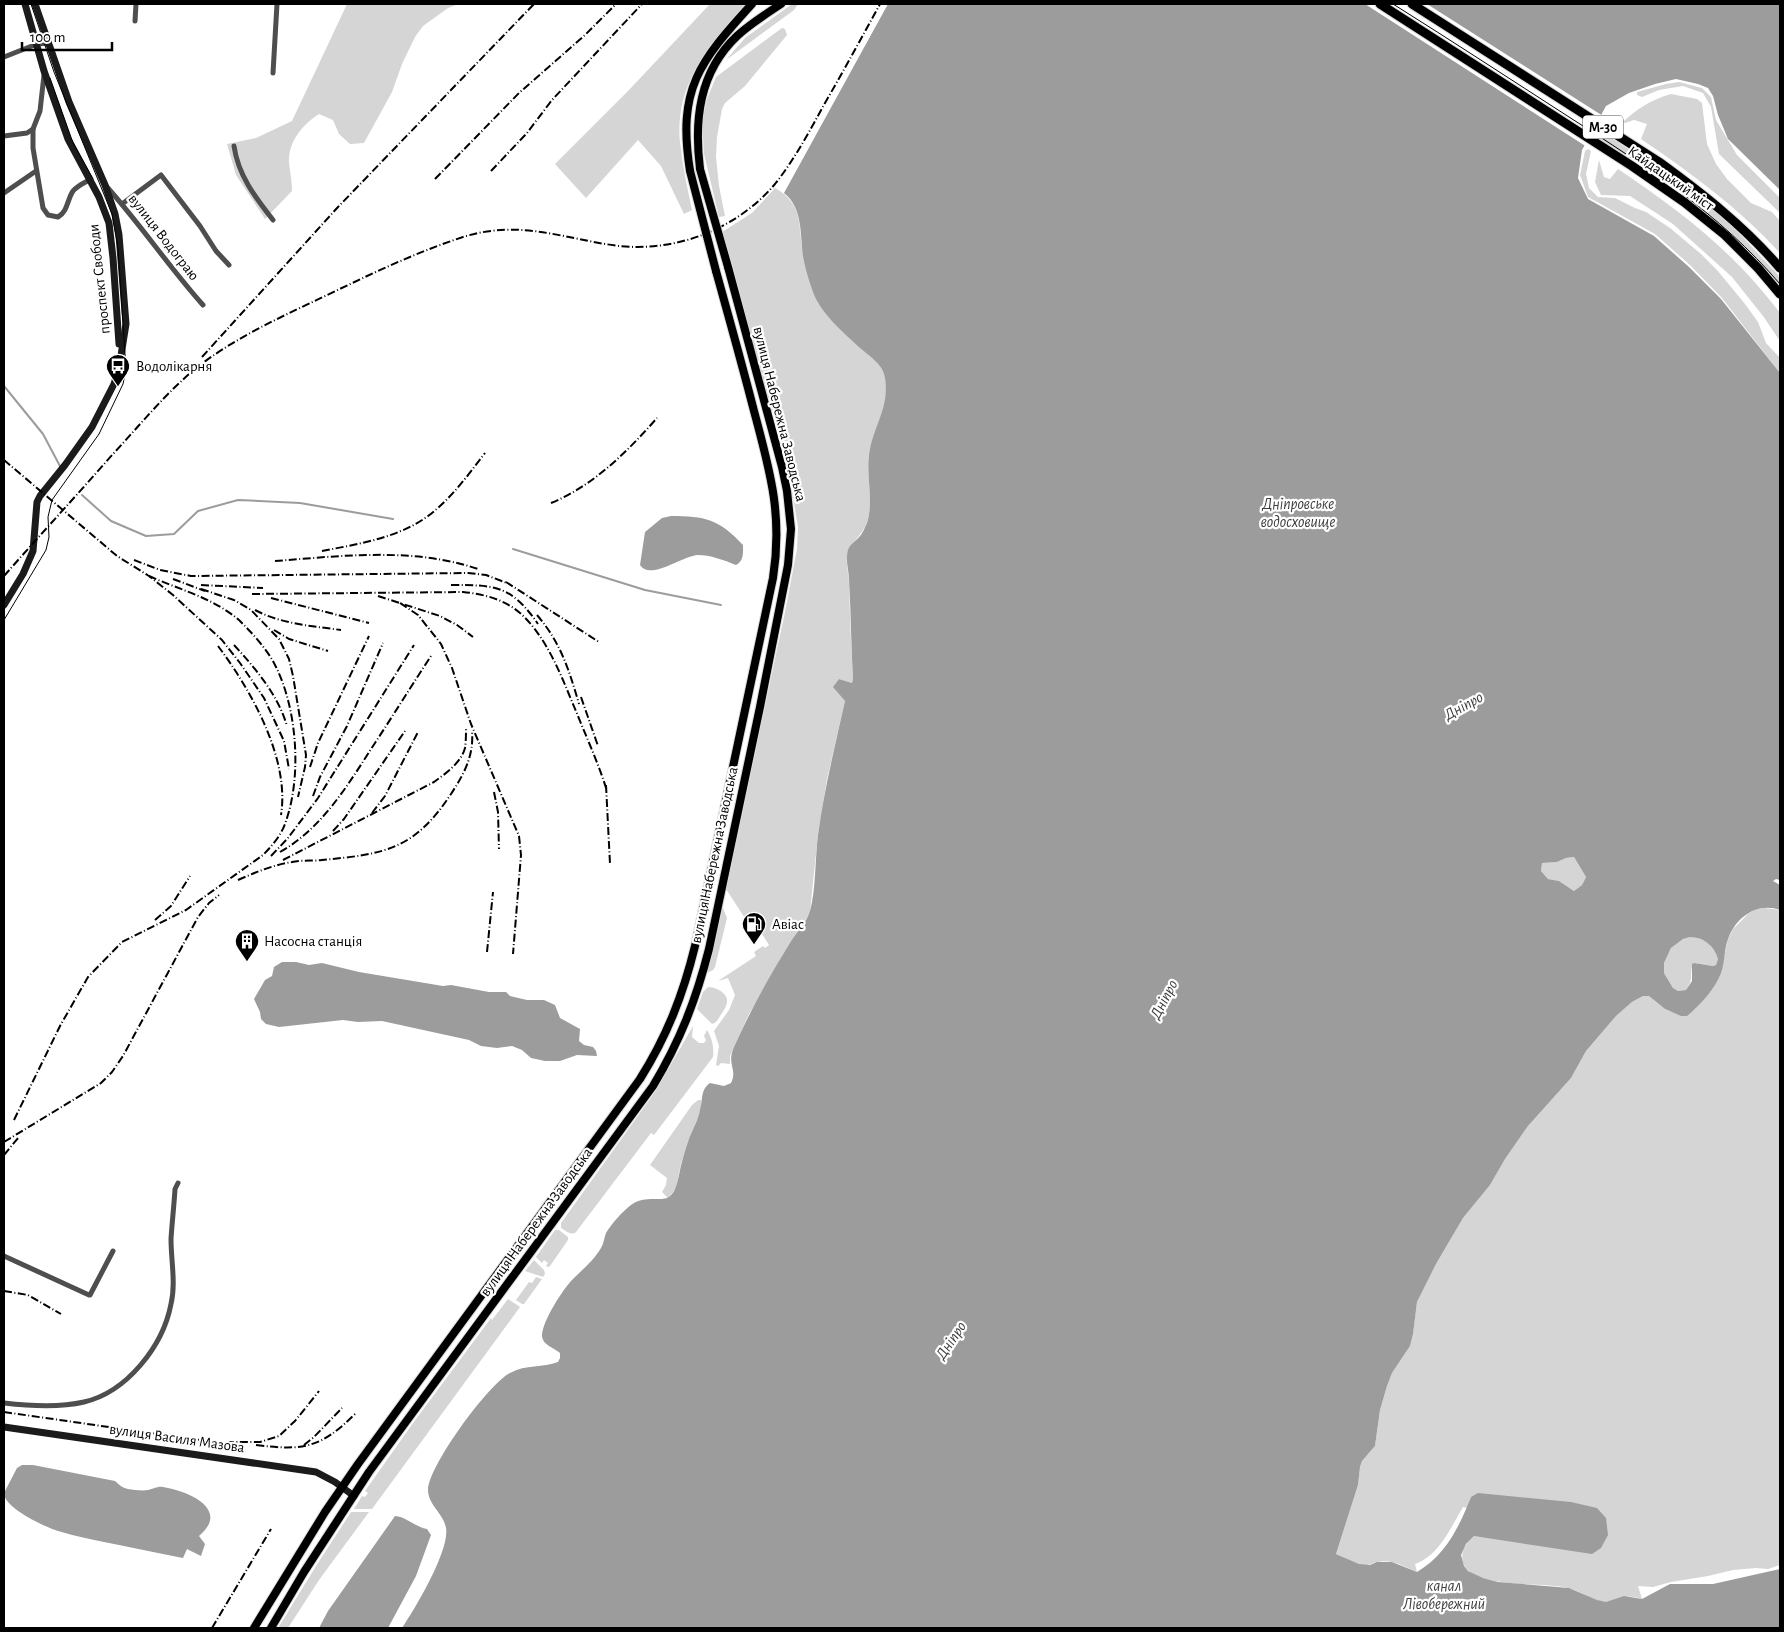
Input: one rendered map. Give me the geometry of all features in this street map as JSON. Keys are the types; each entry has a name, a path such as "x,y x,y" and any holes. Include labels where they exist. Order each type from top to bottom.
{"highway":[{"name":"Кайдацький міст","path":"1380,4 1632,166 1684,202 1724,235 1758,268 1780,294"},
{"name":"Кайдацький міст","path":"1412,4 1687,182 1734,220 1780,268"}],"main road":[{"name":"вулиця Набережна Заводська","path":"254,1628 305,1544 342,1488 640,1079 663,1040 678,1005 688,974 773,578 777,529 769,470 690,171 686,134 686,118 691,91 708,56 752,4"},
{"name":"вулиця Набережна Заводська","path":"271,1628 354,1496 405,1423 653,1086 675,1046 697,993 709,949 770,661 788,565 791,529 787,491 782,467 700,169 697,146 698,117 702,95 712,72 723,54 737,36 781,4"}],"street":[{"name":"проспект Свободи","path":"25,4 44,71 68,139 91,179 106,213 111,235 120,368"},
{"name":"проспект Свободи","path":"35,4 69,102 105,185 115,214 122,260 126,324 120,368"},
{"path":"135,21 136,4"},
{"path":"273,73 276,4"},
{"path":"4,57 37,44 49,43"},
{"path":"44,71 40,111 33,129 33,148 43,208 48,215 58,217 64,213 72,193 78,186 91,179"},
{"path":"4,136 27,133 33,129"},
{"path":"234,146 242,175 251,191 273,220"},
{"path":"4,193 36,171"},
{"path":"122,204 161,174 200,226 216,251 229,265"},
{"name":"вулиця Водограю","path":"105,185 203,305"},
{"path":"4,605 23,574 33,551 37,502 43,491 65,466 92,427 120,368"},
{"path":"4,1403 57,1406 85,1402 111,1392 135,1371 153,1348 165,1326 172,1304 171,1239 175,1190 178,1183"},
{"path":"4,1256 89,1295 113,1251"},
{"name":"вулиця Василя Мазова","path":"4,1427 312,1471 354,1496"}],"shaded area":[{"path":"347,4 459,4 448,8 423,26 415,37 402,64 392,92 364,143 350,144 339,134 333,120 319,114 307,123 297,135 289,155 292,191 265,219 236,175 227,144 256,138 292,121"},
{"path":"710,4 746,4 706,52 687,87 682,106 680,127 681,149 692,210 684,214 661,166 638,140 586,198 555,164 629,90"},
{"path":"792,4 798,4 794,10 726,60 745,38"},
{"path":"1390,4 1402,4 1616,141 1687,189 1736,230 1780,277 1780,286 1720,224 1670,185"},
{"path":"782,28 785,29 787,35 745,86 725,103 722,109 716,157 725,216 719,217 704,154 702,119 707,99 716,77"},
{"path":"1679,82 1702,88 1711,97 1716,120 1737,155 1780,198 1780,213 1719,154 1711,107 1703,93 1683,86 1659,90 1642,97 1637,95 1637,92"},
{"path":"1671,94 1697,99 1702,103 1707,144 1716,164 1727,179 1751,203 1772,212 1780,221 1780,253 1748,221 1714,192 1641,139 1647,124 1634,120 1623,122 1645,105"},
{"path":"1588,149 1591,151 1586,174 1589,188 1598,197 1615,198 1646,212 1670,228 1701,254 1717,270 1758,322 1766,343 1780,358 1780,373 1722,298 1690,265 1655,234 1588,197 1580,175 1585,151"},
{"path":"1599,160 1604,177 1610,179 1618,169 1685,217 1744,270 1780,313 1780,341 1732,277 1673,224 1630,196 1601,195 1595,182"},
{"path":"775,188 791,201 795,209 800,225 804,256 826,311 835,323 877,362 885,377 886,397 869,454 869,514 865,527 850,548 847,558 853,679 852,683 839,679 834,687 845,701 827,779 818,834 810,912 749,1014 730,1056 730,1064 721,1063 718,1066 716,1065 719,1046 714,1031 729,1010 735,995 728,978 718,981 756,956 754,952 763,946 765,948 769,945 755,923 750,926 726,889 785,612 797,549 798,527 790,480 722,232 752,213"},
{"path":"1574,857 1586,877 1582,885 1574,891 1559,881 1548,879 1541,871 1542,863 1557,862"},
{"path":"722,906 727,918 715,967 707,973"},
{"path":"1756,909 1780,910 1780,1565 1768,1569 1733,1570 1653,1587 1638,1586 1642,1599 1625,1597 1607,1602 1596,1600 1568,1588 1494,1581 1469,1571 1463,1563 1463,1551 1471,1539 1474,1536 1487,1537 1471,1497 1467,1508 1463,1507 1438,1548 1431,1555 1415,1564 1417,1572 1398,1564 1383,1561 1362,1565 1336,1554 1358,1485 1362,1461 1375,1446 1380,1410 1387,1386 1392,1373 1410,1346 1417,1302 1436,1264 1463,1218 1490,1185 1528,1126 1571,1078 1586,1051 1616,1016 1632,1002 1643,996 1649,996 1665,1009 1672,1012 1695,1009 1709,992 1721,972 1728,939 1733,929 1749,913"},
{"path":"1690,937 1700,938 1708,943 1718,959 1716,965 1713,966 1694,963 1691,969 1689,986 1686,990 1678,991 1673,988 1664,973 1664,963 1671,948 1683,939"},
{"path":"708,987 719,990 727,999 725,1009 715,1023 712,1024 697,1009 703,992"},
{"path":"693,1026 692,1037 699,1043 704,1043 706,1040 704,1036 707,1030 712,1043 713,1057 654,1135 651,1133 576,1232 567,1232 561,1228 561,1223 655,1092"},
{"path":"701,1100 701,1109 681,1163 676,1188 668,1198 662,1192 667,1178 650,1165 692,1105"},
{"path":"555,1230 559,1230 568,1237 568,1240 548,1267 546,1266 548,1263 544,1260 542,1263 536,1257"},
{"path":"534,1260 544,1270 545,1274 543,1277 525,1271"},
{"path":"536,1277 542,1279 524,1304 516,1300 529,1282 532,1283"},
{"path":"508,1299 520,1307 372,1509 354,1509 362,1496 365,1497 368,1493 365,1491 413,1423 491,1318 492,1320"},
{"path":"351,1512 369,1512 319,1580 288,1628 278,1628 316,1566"}],"water":[{"name":"Дніпровське водосховище","path":"888,4 1780,4 1780,190 1728,139 1718,115 1713,96 1708,88 1676,79 1629,93 1606,106 1582,150 1578,178 1588,199 1654,236 1689,267 1721,299 1780,373 1780,880 1776,879 1773,881 1780,885 1780,910 1763,908 1756,910 1748,913 1736,924 1728,939 1722,969 1715,985 1687,1016 1681,1016 1665,1009 1649,996 1643,996 1632,1002 1616,1016 1586,1051 1571,1078 1528,1126 1490,1185 1463,1218 1436,1264 1417,1302 1410,1346 1392,1373 1387,1386 1380,1410 1375,1446 1362,1461 1358,1485 1336,1554 1359,1564 1370,1565 1377,1562 1392,1562 1417,1572 1444,1549 1462,1519 1471,1497 1478,1493 1571,1502 1597,1508 1606,1518 1608,1535 1601,1548 1592,1554 1474,1536 1466,1544 1461,1555 1464,1566 1468,1571 1498,1582 1569,1588 1606,1602 1624,1596 1642,1599 1670,1584 1713,1584 1780,1569 1780,1628 402,1628 430,1579 443,1550 446,1538 445,1523 431,1500 428,1490 431,1479 448,1446 474,1409 500,1380 516,1370 558,1362 560,1353 546,1344 542,1335 546,1321 564,1290 598,1252 611,1225 631,1205 642,1200 667,1198 674,1192 686,1148 697,1121 702,1095 710,1083 724,1086 731,1083 733,1074 731,1058 734,1047 767,981 810,911 820,818 845,701 833,687 839,679 852,683 853,679 847,554 849,548 861,535 867,523 870,506 869,455 873,436 883,408 886,389 884,373 879,364 832,321 815,297 804,260 798,214 795,206 784,193","holes":["1574,857 1586,877 1582,885 1574,891 1559,881 1548,879 1541,871 1542,863 1557,862","1695,937 1708,943 1718,959 1716,965 1713,966 1692,964 1692,981 1686,990 1678,991 1673,988 1664,973 1664,963 1671,948 1683,939"]},
{"path":"671,516 702,518 719,524 743,545 740,561 736,565 717,558 698,555 659,569 645,569 640,565 645,532 662,518"},
{"path":"282,962 296,962 309,965 322,963 359,972 443,986 451,985 489,992 506,992 510,996 527,1000 544,1000 555,1005 560,1018 580,1029 579,1041 584,1045 593,1047 597,1056 577,1055 560,1061 545,1061 531,1058 522,1050 512,1046 497,1048 481,1046 469,1040 382,1021 358,1022 343,1020 279,1027 266,1024 261,1019 254,999 265,980 272,976 274,967"},
{"path":"22,1465 33,1465 115,1481 126,1489 150,1490 163,1487 194,1497 208,1510 210,1518 208,1526 199,1536 205,1544 201,1556 187,1549 183,1558 96,1540 58,1531 35,1521 11,1505 4,1493 17,1468"},
{"path":"395,1516 427,1529 431,1535 416,1576 388,1628 319,1628 328,1611"}],"pier":[{"path":"1365,4 1427,4 1603,116 1587,147"}],"waterway":[{"path":"4,386 43,434 61,468"},
{"path":"82,495 111,521 146,536 174,534 198,511 238,500 300,503 393,519"},
{"path":"513,549 645,590 721,605"}],"tram line":[{"path":"4,620 46,550 49,537 48,517 52,500 99,434 123,384 126,369 118,248 112,214 54,72 31,4"},
{"path":"1393,4 1654,173 1707,213 1732,235 1757,258 1780,284"},
{"path":"50,78 73,143 92,177"}],"railway":[{"path":"202,357 338,207 534,4"},
{"path":"435,179 519,93 585,35 616,4"},
{"path":"491,171 527,133 552,100 642,4"},
{"path":"4,576 173,389 210,358 257,329 409,257 445,243 484,232 523,230 619,246 641,247 684,241 724,225 743,214 760,200 789,165 880,4"},
{"path":"551,503 595,478 634,443 657,418"},
{"path":"322,551 391,535 416,524 444,502 485,453"},
{"path":"4,460 117,556 149,576 173,595 222,640 264,698 284,741 289,769"},
{"path":"275,561 403,555 454,562 478,569"},
{"path":"134,560 160,570 191,576 468,573 486,575 507,583"},
{"path":"14,1120 60,1026 88,977 122,942 186,910 263,855 282,830 291,803 294,783 295,742 288,701 272,659 255,636 230,613 208,600 149,576"},
{"path":"173,579 205,591"},
{"path":"506,582 599,642"},
{"path":"201,585 263,588"},
{"path":"451,585 491,587 501,590 519,601 538,624"},
{"path":"201,589 234,600 251,610 279,639 289,659 306,755 298,797"},
{"path":"252,594 463,592 486,596 507,604 530,623 554,661 597,762 607,791"},
{"path":"378,596 440,616 457,625 473,637"},
{"path":"271,598 369,623"},
{"path":"400,603 418,615 441,644 452,668 471,724 519,836 521,855 513,954"},
{"path":"255,610 286,621 341,630"},
{"path":"537,615 558,646 568,668 579,704"},
{"path":"274,630 289,639 328,651"},
{"path":"310,767 318,743 369,636"},
{"path":"313,796 320,777 347,726 383,643"},
{"path":"234,645 272,693 287,726"},
{"path":"271,856 288,838 318,798 414,645"},
{"path":"218,646 255,704 274,749 280,771 281,815"},
{"path":"280,852 309,830 334,804 431,656"},
{"path":"581,697 598,746"},
{"path":"283,860 434,782 460,759 465,746 466,727"},
{"path":"333,831 344,819 405,731"},
{"path":"238,880 285,863 344,858 381,851 411,838 437,813 460,779 470,757 472,731"},
{"path":"372,813 385,796 418,732"},
{"path":"606,785 610,864"},
{"path":"494,792 498,812 499,849"},
{"path":"155,920 171,906 190,876"},
{"path":"487,952 493,892"},
{"path":"4,1142 101,1083 112,1072 123,1056 198,917 209,903 219,895"},
{"path":"4,1155 18,1138"},
{"path":"4,1291 28,1295 61,1314"},
{"path":"4,1412 213,1442 260,1442 279,1436 295,1421 319,1391"},
{"path":"304,1445 342,1408"},
{"path":"256,1445 300,1447 311,1444 332,1434 356,1413"},
{"path":"212,1628 271,1529"}],"place":[{"name":"Водолікарня","path":"118,387"},
{"name":"Авіас","path":"754,945"},
{"name":"Насосна станція","path":"247,962"}],"water label":[{"name":"Дніпро","path":"1463,705"},
{"name":"Дніпро","path":"1163,999"},
{"name":"Дніпро","path":"950,1340"},
{"name":"канал Лівобережний","path":"1444,1594"}]}
